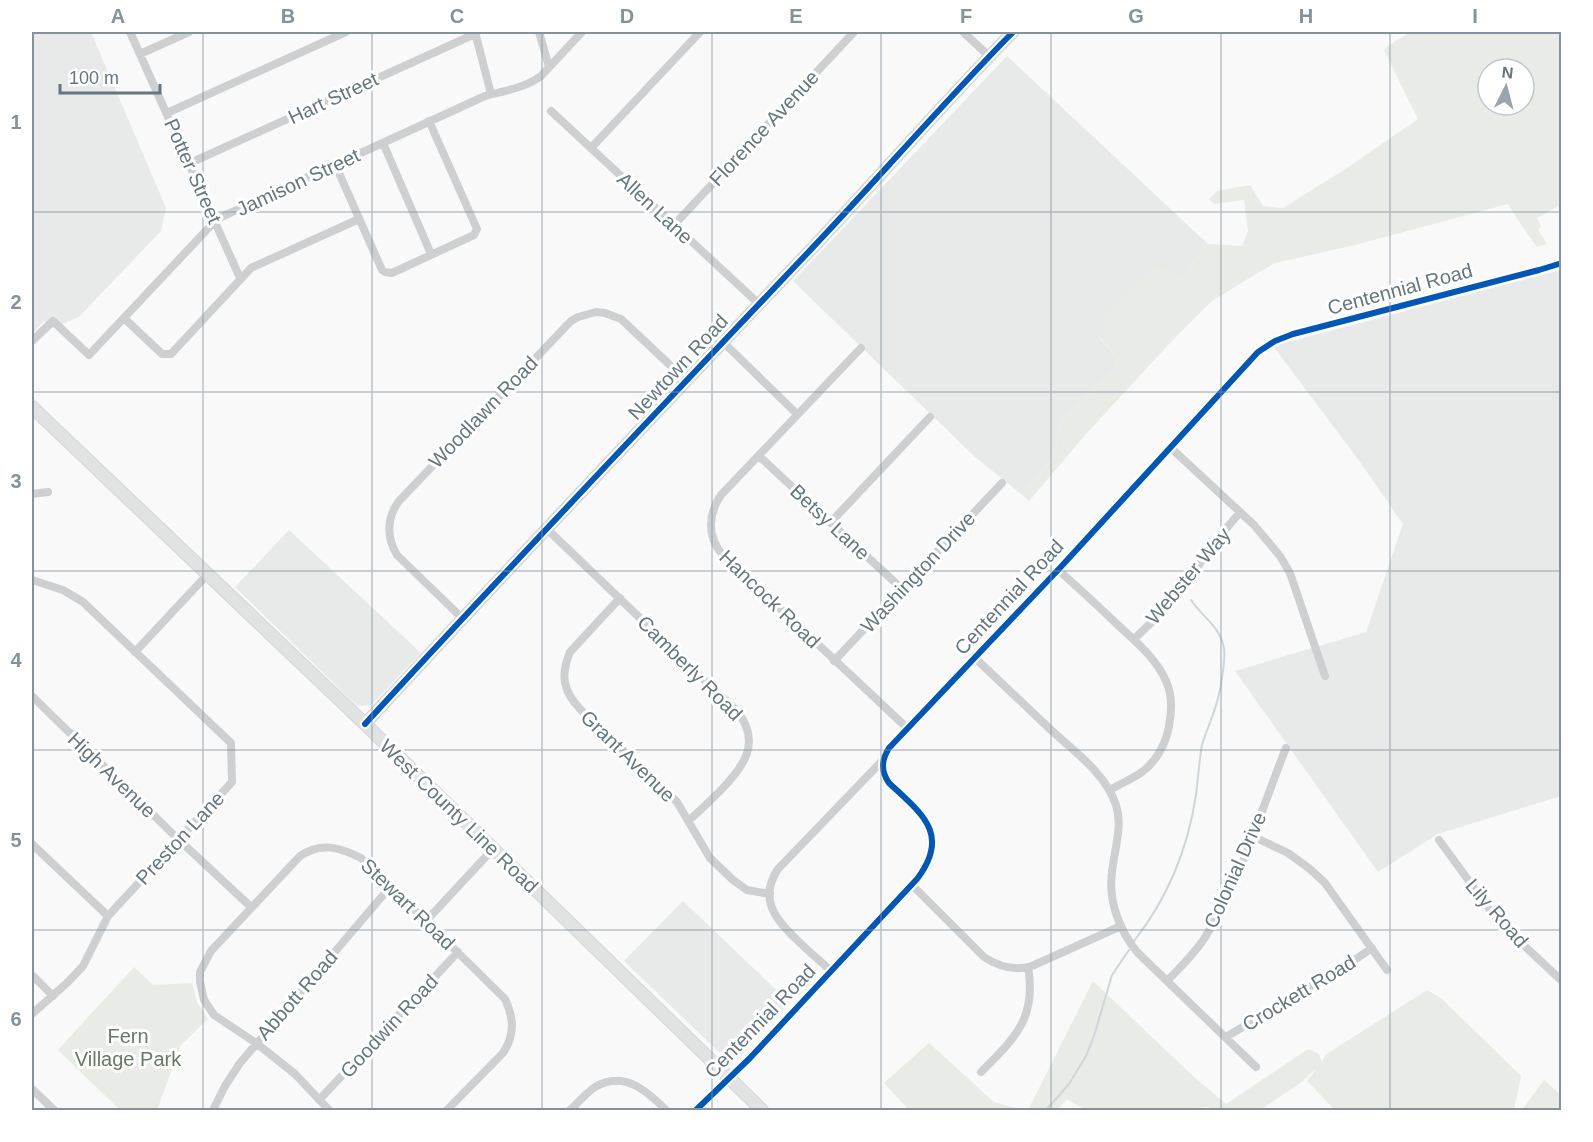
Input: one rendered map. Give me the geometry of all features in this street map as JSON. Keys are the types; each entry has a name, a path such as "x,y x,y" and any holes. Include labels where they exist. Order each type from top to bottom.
{"main road":[{"name":"West County Line Road","path":"32,407 365,724 762,1110"}],"street":[{"name":"Potter Street","path":"130,32 240,278"},
{"path":"140,54 189,32"},
{"path":"167,113 346,32"},
{"path":"539,32 549,67"},
{"name":"Jamison Street","path":"32,341 53,321 88,355 215,220 490,94 535,81 582,32"},
{"path":"591,148 700,32"},
{"name":"Florence Avenue","path":"674,225 854,32"},
{"path":"963,32 989,56"},
{"name":"Newtown Road","path":"365,724 1013,32"},
{"path":"475,33 490,94"},
{"name":"Hart Street","path":"190,164 475,33"},
{"name":"Allen Lane","path":"551,111 759,304"},
{"path":"335,164 380,265 385,272 392,273 474,235 476,232 477,226 429,121"},
{"path":"383,143 431,254"},
{"path":"124,318 162,354 166,355 173,352 247,271 359,219"},
{"name":"Centennial Road","path":"696,1110 750,1058 912,885 928,864 931,856 930,828 921,813 885,778 882,766 889,748 1058,570 1258,352 1275,341 1293,334 1562,263"},
{"name":"Woodlawn Road","path":"462,618 397,555 391,542 389,524 399,501 511,382 571,321 596,312 621,319 687,381"},
{"path":"724,343 798,414"},
{"name":"Hancock Road","path":"861,348 721,495 716,503 711,522 715,544 722,554 907,728"},
{"path":"831,522 930,417"},
{"path":"1171,448 1240,512 1268,540 1284,561 1325,675"},
{"name":"Betsy Lane","path":"759,456 902,589"},
{"name":"Washington Drive","path":"834,661 1002,483"},
{"path":"32,494 48,492"},
{"name":"Webster Way","path":"1134,639 1186,584 1211,547 1240,512"},
{"name":"Camberly Road","path":"547,529 738,712 745,723 749,746 744,763 715,796 688,821"},
{"path":"1058,570 1134,639 1156,663 1167,681 1171,698 1170,722 1163,747 1142,772 1110,790"},
{"path":"135,652 207,575"},
{"name":"Preston Lane","path":"32,580 63,590 83,602 231,743 232,782 108,916 83,966 32,1014"},
{"name":"Grant Avenue","path":"620,598 570,652 564,674 566,689 575,704 677,802 705,853 747,890 770,894"},
{"path":"975,658 1105,782 1116,806 1118,828 1111,882 1115,909 1121,926 1133,947 1256,1067"},
{"name":"High Avenue","path":"32,696 251,907"},
{"name":"Colonial Drive","path":"1167,981 1196,949 1218,916 1286,748"},
{"path":"831,971 777,920 771,904 772,882 778,869 883,760"},
{"path":"1252,836 1288,853 1310,868 1325,883 1388,970"},
{"name":"Lily Road","path":"1439,840 1499,922 1562,981"},
{"path":"32,844 108,916"},
{"name":"Stewart Road","path":"251,907 300,856 309,850 340,849 361,858 505,999 512,1027 509,1044 447,1110"},
{"path":"426,921 493,849"},
{"path":"912,885 984,957 1009,968 1028,967 1121,926"},
{"name":"Abbott Road","path":"213,1110 240,1063 390,887"},
{"path":"251,907 211,951 200,972 204,1000 214,1015 256,1043 295,1074 329,1110"},
{"name":"Crockett Road","path":"1226,1037 1372,948"},
{"name":"Goodwin Road","path":"319,1100 458,952"},
{"path":"981,1072 1008,1045 1021,1027 1030,996 1028,967"},
{"path":"32,975 53,996"},
{"path":"570,1110 596,1087 621,1081 645,1090 666,1110"},
{"path":"32,1089 54,1110"}],"shaded area":[{"path":"32,32 91,32 166,208 161,231 79,317 53,328 44,321 32,334"},
{"path":"1007,56 1208,244 1180,278 1108,329 1100,339 1115,355 1117,367 1060,421 1054,457 1021,494 975,457 793,281"},
{"path":"1561,270 1561,796 1438,834 1378,872 1235,671 1366,632 1403,524 1360,462 1273,346"},
{"path":"289,530 421,653 371,705 357,706 235,587"},
{"path":"683,901 790,1003 738,1059 725,1058 624,961"}],"green space":[{"path":"1410,32 1561,32 1561,207 1560,205 1537,218 1541,227 1538,229 1547,244 1537,247 1508,204 1355,245 1275,263 1212,301 1087,433 1029,501 1021,494 1054,457 1060,421 1117,367 1115,355 1100,338 1108,329 1101,322 1109,308 1157,265 1180,278 1208,244 1242,246 1248,231 1244,200 1214,204 1209,199 1217,191 1250,185 1263,206 1283,208 1347,168 1418,119 1384,50"},
{"name":"Fern Village Park","path":"134,967 153,985 192,983 197,1002 208,1019 181,1045 157,1110 120,1110 58,1050"},
{"path":"1093,981 1194,1077 1226,1104 1308,1049 1319,1054 1322,1062 1325,1055 1427,990 1441,998 1521,1076 1514,1110 1335,1110 1307,1081 1317,1068 1299,1084 1260,1110 1214,1110 1208,1107 1195,1110 1086,1110 1067,1099 1057,1110 1028,1110"},
{"path":"929,1043 994,1102 1023,1110 909,1110 884,1083"},
{"path":"1544,1080 1561,1095 1561,1110 1522,1110"}],"waterway":[{"path":"1134,941 1166,890 1182,853 1196,795 1202,745 1221,683 1224,656 1222,640 1215,628 1191,600"},
{"path":"1046,1110 1069,1084 1086,1056 1112,975 1129,950"}],"cycle path":[{"path":"365,724 1013,32"},
{"path":"696,1110 750,1058 917,879 927,863 932,849 932,837 921,815 886,779 883,766 884,757 889,748 1058,570 1258,352 1275,341 1293,334 1562,263"}]}
